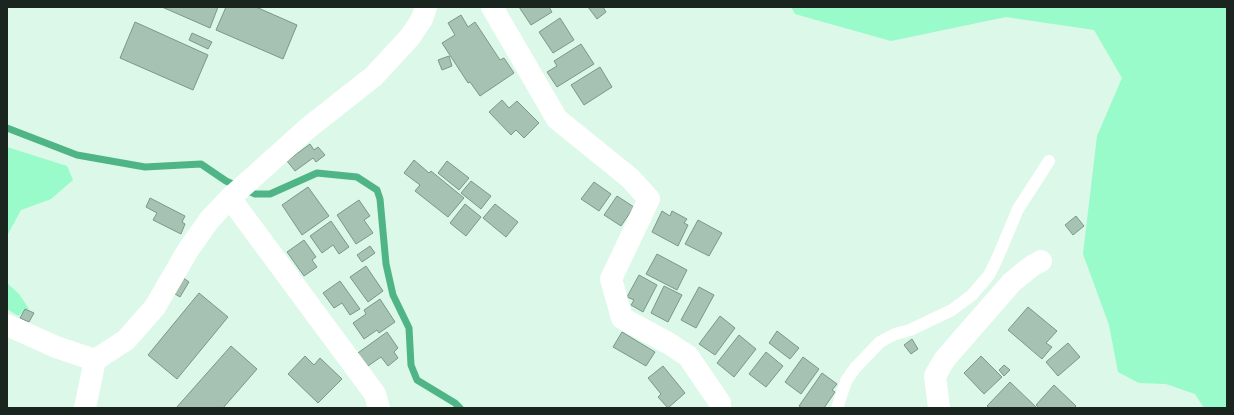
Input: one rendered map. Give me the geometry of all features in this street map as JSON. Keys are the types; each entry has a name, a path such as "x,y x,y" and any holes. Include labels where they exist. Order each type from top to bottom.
{"street":[{"path":"85,408 95,360 126,340 155,307 188,250 210,219 230,198 308,128 374,76 410,37 422,19 426,7"},
{"path":"492,7 557,119 630,178 649,199 611,279 622,318 668,343 688,356 720,403 720,408"},
{"path":"230,198 374,394 379,408"},
{"path":"939,408 935,376 944,360 1012,282 1032,266 1042,261"},
{"path":"7,325 56,348 95,360"}],"lane":[{"path":"838,408 846,381 880,342 895,334 910,330 952,310 972,295 989,275 1018,209 1049,161"}],"green space":[{"path":"791,7 1227,7 1227,408 1204,408 1195,394 1166,384 1139,383 1118,372 1109,325 1083,254 1097,136 1122,78 1094,30 1006,17 891,41 795,14"},
{"path":"7,147 67,166 73,180 51,199 21,210 7,236"},
{"path":"7,283 19,294 29,309 18,316 7,309"}],"building":[{"path":"162,7 218,7 210,28"},
{"path":"226,7 256,7 297,25 283,59 216,30"},
{"path":"519,7 549,7 552,12 531,25"},
{"path":"588,7 603,7 606,12 597,19"},
{"path":"461,15 468,27 475,22 500,60 504,58 514,73 480,96 470,82 468,83 442,43 455,35 448,23"},
{"path":"560,18 574,40 553,53 539,32"},
{"path":"135,22 208,55 193,90 120,58"},
{"path":"192,33 212,42 208,49 189,40"},
{"path":"581,44 594,64 557,87 547,72 557,66 554,61"},
{"path":"449,56 452,66 442,70 438,60"},
{"path":"600,67 612,87 584,105 571,85"},
{"path":"502,100 509,108 517,101 539,123 524,138 516,130 511,135 489,112"},
{"path":"310,144 314,150 318,147 325,155 316,162 313,158 295,171 287,161"},
{"path":"414,160 429,173 431,171 464,198 448,217 415,191 420,185 404,173"},
{"path":"447,161 469,178 459,190 438,173"},
{"path":"471,181 491,196 481,209 461,193"},
{"path":"594,182 611,194 599,211 581,199"},
{"path":"308,187 329,216 302,235 282,205"},
{"path":"617,196 634,207 621,226 604,215"},
{"path":"150,198 185,216 182,222 185,224 181,234 153,220 157,213 146,207"},
{"path":"359,200 370,216 364,220 373,233 356,244 337,215"},
{"path":"465,204 481,217 466,236 450,223"},
{"path":"495,204 518,222 506,237 483,218"},
{"path":"662,211 670,216 672,211 687,219 684,223 688,225 678,246 652,232"},
{"path":"1076,216 1084,226 1073,235 1065,225"},
{"path":"698,220 722,233 709,256 685,244"},
{"path":"331,221 349,247 339,254 333,245 322,253 310,236"},
{"path":"304,240 316,257 312,260 317,267 304,276 287,252"},
{"path":"370,246 375,253 362,262 357,255"},
{"path":"657,254 687,270 677,290 646,274"},
{"path":"366,266 383,291 368,302 350,277"},
{"path":"639,275 657,285 643,312 631,305 634,300 627,297"},
{"path":"182,277 189,282 180,297 172,292"},
{"path":"340,281 360,309 350,315 342,303 334,308 323,293"},
{"path":"664,286 682,295 668,322 651,313"},
{"path":"699,287 714,295 696,328 681,320"},
{"path":"199,293 228,317 177,379 148,355"},
{"path":"380,299 395,322 379,333 377,330 364,339 353,323 366,314 364,310"},
{"path":"1028,307 1057,331 1046,343 1052,347 1042,359 1008,330"},
{"path":"25,309 34,313 29,322 20,318"},
{"path":"720,316 735,328 715,355 699,344"},
{"path":"777,331 799,348 790,359 769,343"},
{"path":"387,332 398,348 394,352 398,358 388,366 381,357 365,368 355,355"},
{"path":"622,332 655,352 646,366 613,347"},
{"path":"739,335 756,349 734,377 717,363"},
{"path":"912,339 918,349 911,354 904,345"},
{"path":"1068,343 1080,357 1058,376 1046,362"},
{"path":"231,346 257,369 223,408 176,408"},
{"path":"766,352 783,366 766,387 749,374"},
{"path":"305,356 314,365 320,358 342,379 318,403 288,374"},
{"path":"981,356 1002,377 984,394 964,373"},
{"path":"803,357 819,369 801,394 785,382"},
{"path":"1004,365 1010,370 1004,376 999,370"},
{"path":"663,366 685,393 668,408 658,397 661,394 648,378"},
{"path":"822,373 837,384 832,390 835,392 824,408 802,408 799,406"},
{"path":"1010,382 1037,408 990,408 987,406"},
{"path":"1054,385 1076,406 1074,408 1039,408 1036,405"}],"waterway":[{"path":"7,128 77,155 145,167 201,164 226,181 255,194 270,194 317,173 357,177 377,190 380,199 386,264 393,295 409,328 411,365 417,380 455,403 460,408"}]}
